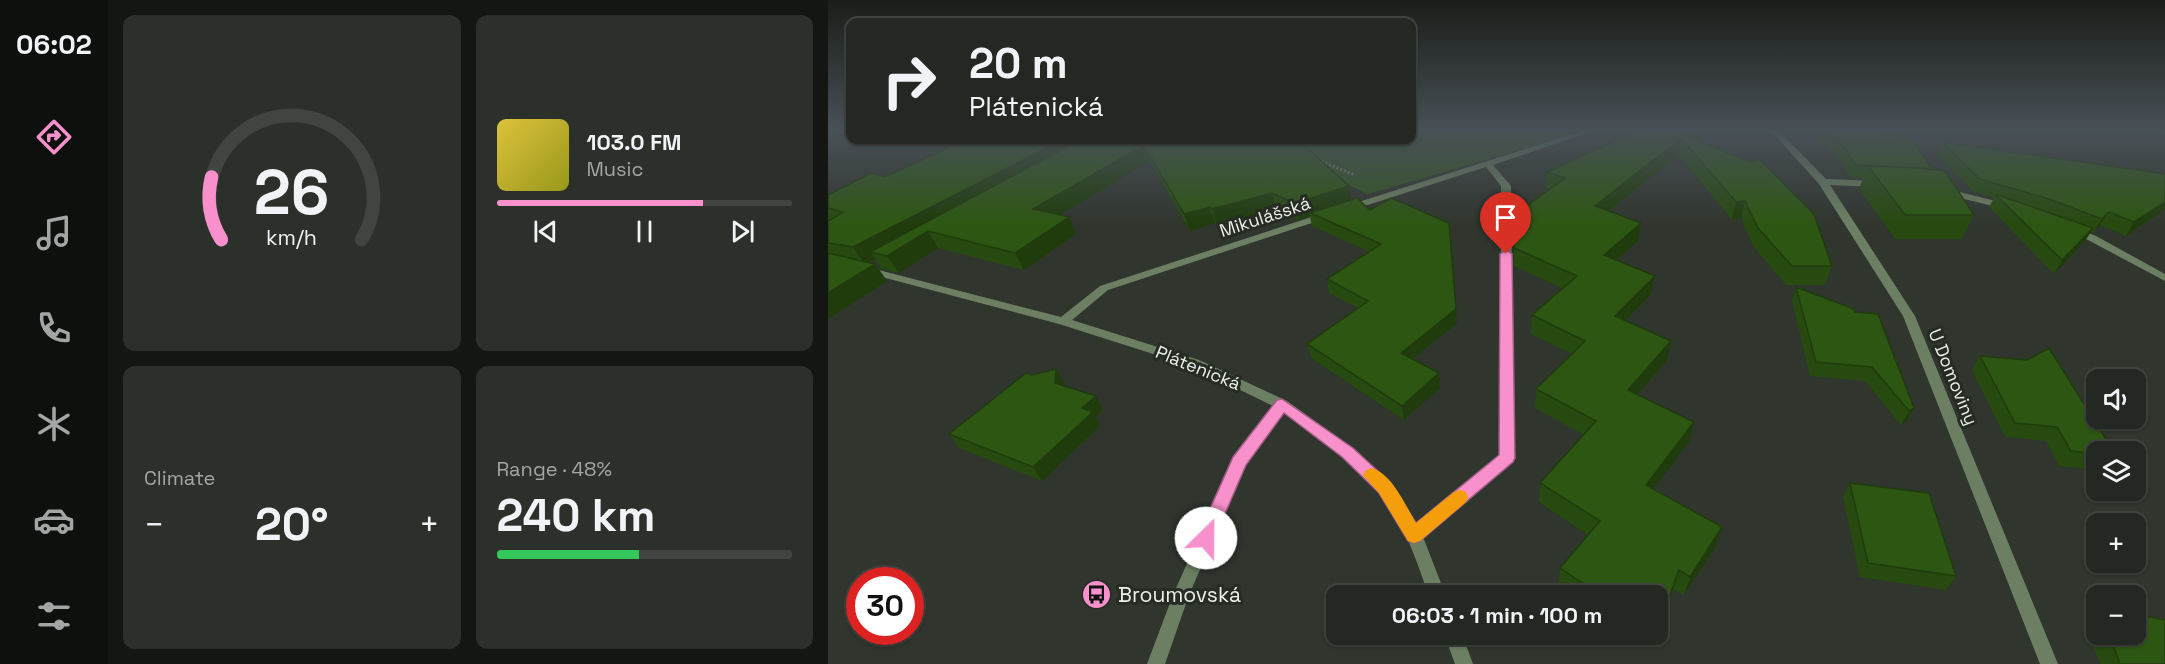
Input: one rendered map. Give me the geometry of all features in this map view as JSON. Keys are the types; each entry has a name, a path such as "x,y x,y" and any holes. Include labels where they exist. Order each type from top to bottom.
{"street":[{"name":"Mikulášská","path":"1063,321 1104,288 1490,162"},
{"name":"U Domoviny","path":"1804,162 1823,182 1909,316 2049,664"},
{"path":"1414,536 1507,458 1506,186 1487,163"},
{"path":"1823,182 1888,185"},
{"path":"1933,190 1968,196 2018,210"},
{"path":"2060,225 2092,238 2165,278"},
{"name":"Plátenická","path":"868,268 1063,321 1195,363 1282,404 1348,452 1385,488 1414,536 1434,585"},
{"path":"1156,664 1181,595 1239,462 1282,404"},
{"path":"1457,645 1464,664"}],"path":[{"path":"1325,162 1355,175"}],"green space":[{"path":"1297,162 1479,162 1368,194"}],"building":[{"path":"917,162 1019,162 853,247 828,243 828,221 843,212 828,208 828,195 871,173 885,177"},
{"path":"1039,162 1115,162 1033,209 1069,217 1015,253 928,231 887,256 870,252"},
{"path":"1154,162 1322,162 1349,186 1295,203 1272,193 1184,214"},
{"path":"1569,162 1651,162 1595,206 1641,223 1604,255 1655,276 1615,316 1671,341 1628,390 1694,422 1646,485 1722,527 1690,577 1679,570 1668,600 1668,585 1586,585 1560,568 1600,521 1540,483 1596,421 1536,389 1585,341 1532,315 1577,276 1514,248 1514,215 1565,178 1547,172"},
{"path":"1702,162 1762,162 1814,214 1832,266 1792,266 1758,228 1745,201 1736,202"},
{"path":"1854,162 1927,162 1932,170 1920,168 1856,165"},
{"path":"1963,162 2081,162 2165,174 2165,202 2134,222 2109,212 2102,219 2049,199 1980,179"},
{"path":"1868,166 1945,171 1974,215 1905,215"},
{"path":"1995,194 2093,228 2062,260"},
{"path":"1357,198 1370,210 1391,198 1449,223 1456,309 1401,353 1439,373 1402,406 1307,344 1368,301 1327,279 1381,244 1310,213"},
{"path":"828,253 875,264 828,293"},
{"path":"1796,287 1854,309 1855,312 1878,314 1914,408 1909,411 1872,367 1816,362"},
{"path":"2049,348 2086,407 2086,429 2100,429 2107,441 2086,441 2086,453 2071,451 2057,427 2015,423 1980,356 2027,360"},
{"path":"1056,369 1055,383 1096,396 1082,408 1093,412 1033,467 949,434 1026,373 1032,375"},
{"path":"1850,483 1929,493 1956,576 1868,563"},
{"path":"2146,616 2165,620 2165,664 2120,664 2113,645 2146,645"}],"slow traffic":[{"path":"1372,475 1385,488 1414,536 1460,497"}],"place":[{"name":"Broumovská","path":"1097,595"}],"route":[{"path":"1206,538 1239,462 1282,404 1348,452 1385,488 1414,536 1507,458 1506,254"}]}
